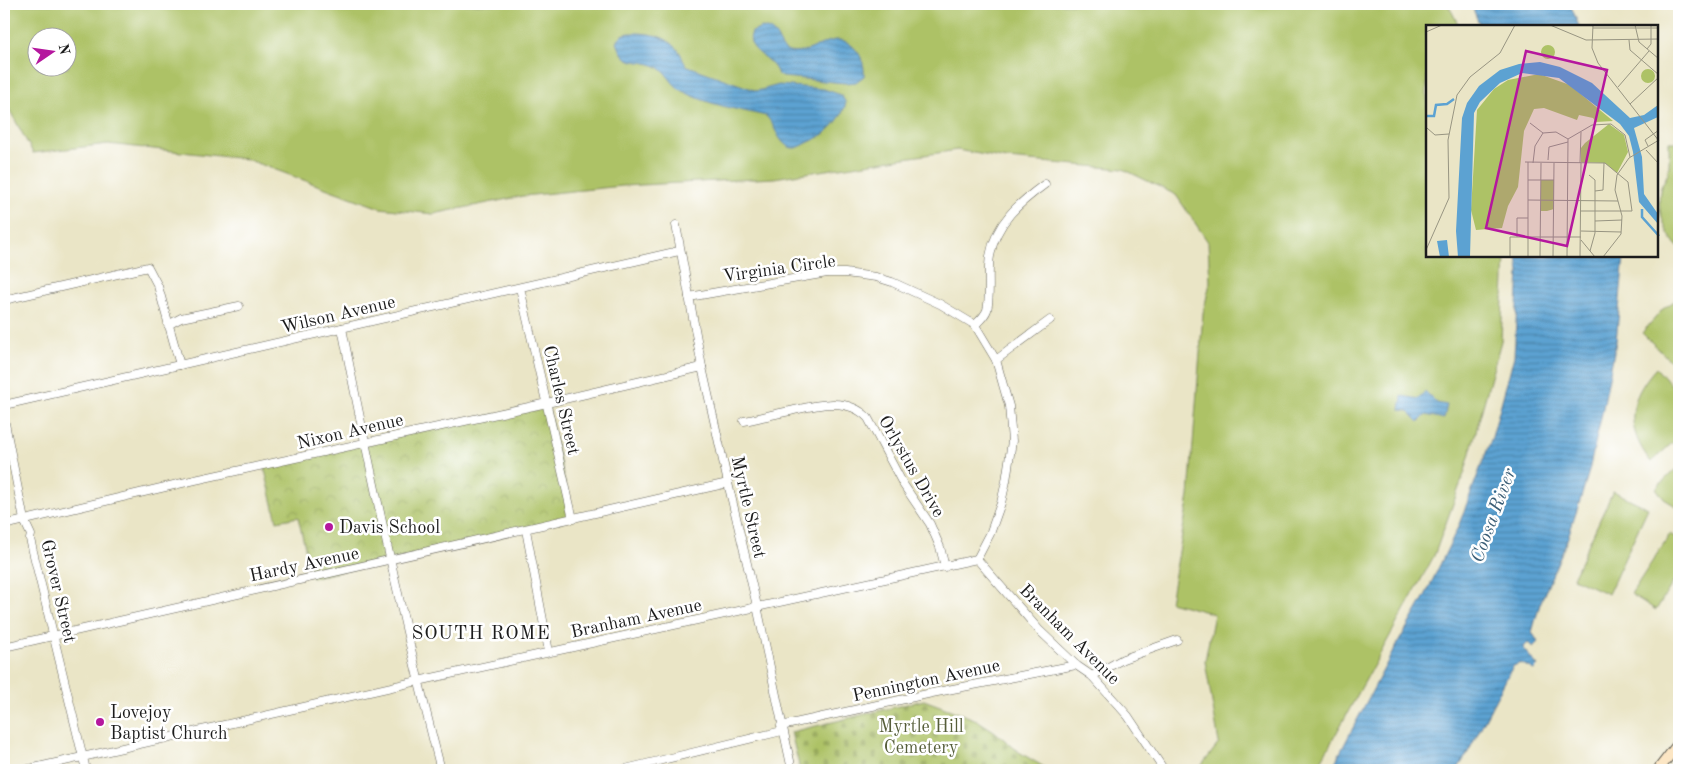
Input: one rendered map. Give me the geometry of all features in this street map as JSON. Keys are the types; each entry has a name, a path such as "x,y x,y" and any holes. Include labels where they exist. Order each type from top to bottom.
{"main road":[{"path":"1658,770 1679,743"}],"street":[{"path":"975,325 987,311 989,261 998,231 1010,213 1045,184"},
{"name":"Myrtle Street","path":"676,226 679,251 702,366 792,770"},
{"name":"Wilson Avenue","path":"4,405 679,251"},
{"path":"4,300 148,267 158,286 180,365"},
{"name":"Virginia Circle","path":"689,297 827,273 845,273 876,277 892,282 940,304 975,325 996,360 1009,406 1012,441 1006,481 1000,503 990,534 977,559"},
{"name":"Charles Street","path":"520,288 573,519"},
{"path":"168,325 181,318 239,306"},
{"path":"996,360 1050,320"},
{"path":"342,328 365,443 418,681 441,770"},
{"name":"Nixon Avenue","path":"4,525 195,480 547,403 702,366"},
{"name":"Orlystus Drive","path":"744,421 823,403 844,405 861,410 868,418 903,484 930,524 940,547 945,567"},
{"name":"Grover Street","path":"4,418 24,520 31,535 30,539 86,770"},
{"name":"Hardy Avenue","path":"4,647 728,483"},
{"path":"526,530 549,652"},
{"name":"Branham Avenue","path":"25,770 418,681 977,559 1039,630 1076,665 1092,676 1128,716 1164,770"},
{"path":"1092,676 1123,659 1177,640"},
{"name":"Pennington Avenue","path":"621,770 782,728 932,693 1076,665"}],"green space":[{"path":"4,4 1448,4 1458,25 1426,25 1426,258 1505,258 1501,341 1465,471 1434,556 1316,770 1198,770 1219,743 1205,661 1214,614 1170,602 1189,496 1203,313 1210,283 1208,242 1176,195 1123,169 1007,159 957,150 774,178 622,186 523,196 433,214 380,208 246,159 108,144 33,153 9,109 4,94"},
{"path":"1669,142 1679,142 1679,248 1663,222 1659,199 1661,188 1669,169"},
{"path":"1679,298 1679,369 1642,333 1664,308"},
{"path":"1656,368 1679,394 1679,437 1651,462 1637,437 1633,414 1639,391"},
{"path":"547,403 573,519 312,578 298,517 277,521 264,466"},
{"path":"1679,466 1679,508 1664,499 1656,488"},
{"path":"1613,491 1648,508 1608,594 1573,578"},
{"path":"1670,534 1679,540 1679,573 1656,610 1631,594"},
{"name":"Myrtle Hill Cemetery","path":"924,700 977,720 994,731 1019,752 1049,770 800,770 791,732"}],"water":[{"path":"1471,4 1570,4 1579,25 1480,25"},
{"path":"762,28 773,32 782,47 789,52 798,53 832,41 841,40 849,43 860,56 864,66 864,76 856,82 845,83 778,75 771,63 755,49 750,39 752,32"},
{"path":"651,34 667,40 676,48 688,66 757,91 779,85 824,89 841,95 846,103 840,117 826,132 798,147 789,147 779,137 766,116 722,106 691,95 681,90 660,68 633,61 624,56 617,42 623,35"},
{"name":"Coosa River","path":"1517,258 1624,258 1616,342 1589,471 1567,540 1540,604 1532,632 1538,642 1533,647 1528,643 1524,647 1525,651 1538,666 1534,670 1521,663 1513,666 1457,770 1331,770 1391,655 1425,596 1458,527 1492,437 1514,356 1519,272"},
{"path":"1425,391 1437,403 1447,405 1444,419 1426,415 1419,422 1408,411 1400,410 1402,396 1419,399"}],"place":[{"name":"Davis School","path":"329,527"},
{"name":"Lovejoy Baptist Church","path":"100,722"}],"district":[{"name":"SOUTH ROME","path":"481,632"}]}
